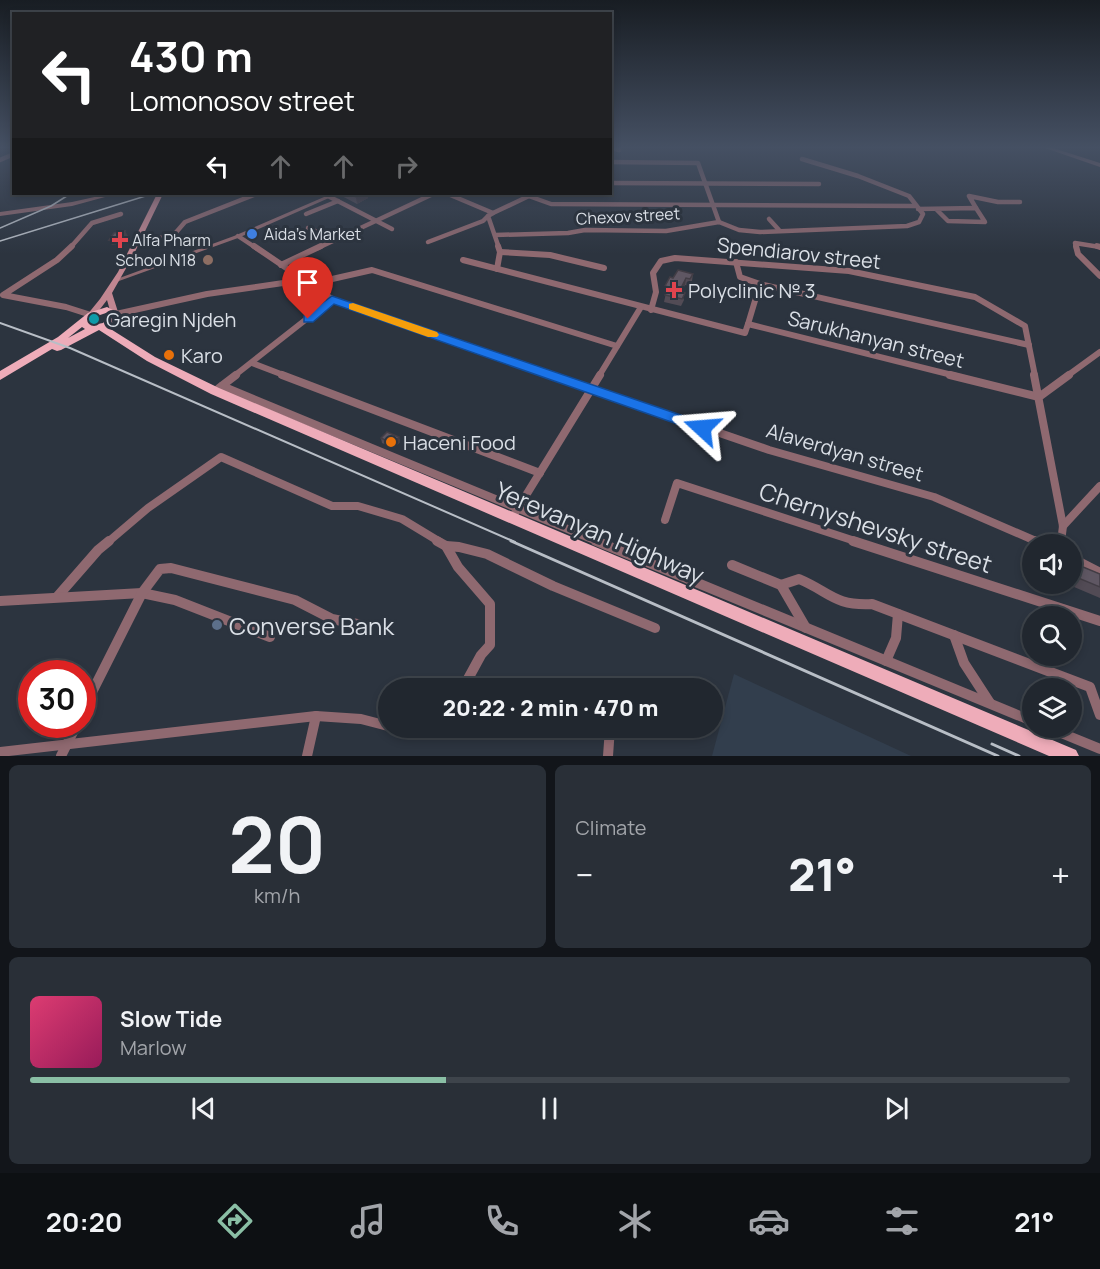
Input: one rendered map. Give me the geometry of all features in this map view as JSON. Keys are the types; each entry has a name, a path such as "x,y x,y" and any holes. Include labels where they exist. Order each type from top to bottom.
{"highway":[{"path":"0,375 83,323 91,315 107,310 116,314"},
{"path":"0,382 71,340 111,322 116,314"},
{"path":"71,340 93,336 118,337 116,314"},
{"name":"Yerevanyan Highway","path":"83,323 86,327 98,328 118,337 151,359 515,514 1070,756"}],"main road":[{"path":"142,236 143,228 160,195"},
{"path":"91,315 109,295 166,195"},
{"path":"109,295 116,314"}],"street":[{"path":"637,183 819,184"},
{"path":"877,183 909,196 917,207"},
{"path":"705,184 719,222"},
{"path":"0,214 72,204 109,195"},
{"path":"142,236 166,239 174,237 179,234 185,222 253,195"},
{"path":"117,280 238,236 332,195 338,201 392,229"},
{"path":"281,265 431,195"},
{"path":"450,195 491,214"},
{"path":"428,242 483,221 491,214 526,195"},
{"path":"530,195 551,204 976,208"},
{"path":"936,208 948,221 985,222 969,196 998,202 1020,202"},
{"path":"306,214 338,201"},
{"name":"Chexov street","path":"495,235 568,233 585,230 666,231 719,222 739,230 760,232 907,226 919,222 923,214 917,207"},
{"path":"314,211 321,216"},
{"path":"91,315 66,307 3,295 57,260 81,238 92,223 121,213"},
{"path":"491,214 500,252 497,269"},
{"path":"769,219 779,230"},
{"path":"308,228 336,239"},
{"name":"Alaverdyan street","path":"238,236 332,299 769,450 934,497 1022,535"},
{"path":"1100,247 1074,243 1078,254 1091,270 1100,276"},
{"path":"500,252 550,255 604,268"},
{"name":"Spendiarov street","path":"651,310 657,301 653,273 661,261 675,258 849,270 975,297 1025,326 1063,526 1062,534"},
{"name":"Sarukhanyan street","path":"463,260 745,333 748,324 1039,397"},
{"path":"736,262 740,278 760,284 1029,345"},
{"path":"116,314 207,294 307,282 372,270 617,346"},
{"path":"748,324 760,284"},
{"path":"219,388 332,299"},
{"path":"641,307 515,514 806,628 1022,717"},
{"path":"1039,397 1100,352"},
{"path":"252,363 540,473"},
{"path":"57,597 98,550 148,508 221,457 332,506 358,506 402,519 447,546 458,567 489,604 490,645 481,655 468,678"},
{"name":"Chernyshevsky street","path":"665,520 677,483 1100,621"},
{"path":"1063,526 1100,486"},
{"path":"447,546 456,545 500,559 552,586 615,610 632,621 655,628"},
{"path":"1082,564 1100,573"},
{"path":"732,565 781,585 806,628"},
{"path":"96,684 142,593 160,569 171,568 295,600 332,619 362,625"},
{"path":"781,585 799,579 814,585 824,594 851,604 872,604 1090,687 1100,715"},
{"path":"0,602 142,593 174,600 270,637"},
{"path":"886,661 896,644 899,629 898,614"},
{"path":"954,635 958,655 965,669 991,704"},
{"path":"307,756 316,716"},
{"path":"0,752 316,716 361,719 378,723"},
{"path":"61,756 70,738"},
{"path":"608,756 609,738"},
{"path":"1074,738 1100,748"}],"shaded area":[{"path":"734,674 911,756 712,756 717,738 723,738 723,715"}],"building":[{"path":"125,231 121,239 109,240 114,233"},
{"path":"678,270 693,274 690,279 686,278 679,292 685,293 682,299 665,295 669,287 665,286"},
{"path":"387,432 399,437 393,444 381,438"},
{"path":"1082,567 1100,574 1100,587 1082,580"}],"railway":[{"path":"0,228 51,206 68,195"},
{"path":"0,241 149,195"},
{"path":"0,323 70,348 515,542"},
{"path":"511,541 998,756"},
{"path":"992,744 1019,756"}],"slow traffic":[{"path":"353,307 433,335"}],"place":[{"name":"Aida's Market","path":"252,234"},
{"name":"Alfa Pharm","path":"120,240"},
{"name":"School N18","path":"208,260"},
{"name":"Polyclinic № 3","path":"674,290"},
{"name":"Garegin Njdeh","path":"94,319"},
{"name":"Karo","path":"169,355"},
{"name":"Haceni Food","path":"391,442"},
{"name":"Converse Bank","path":"217,625"}],"route":[{"path":"308,319 332,299 702,428"}]}
